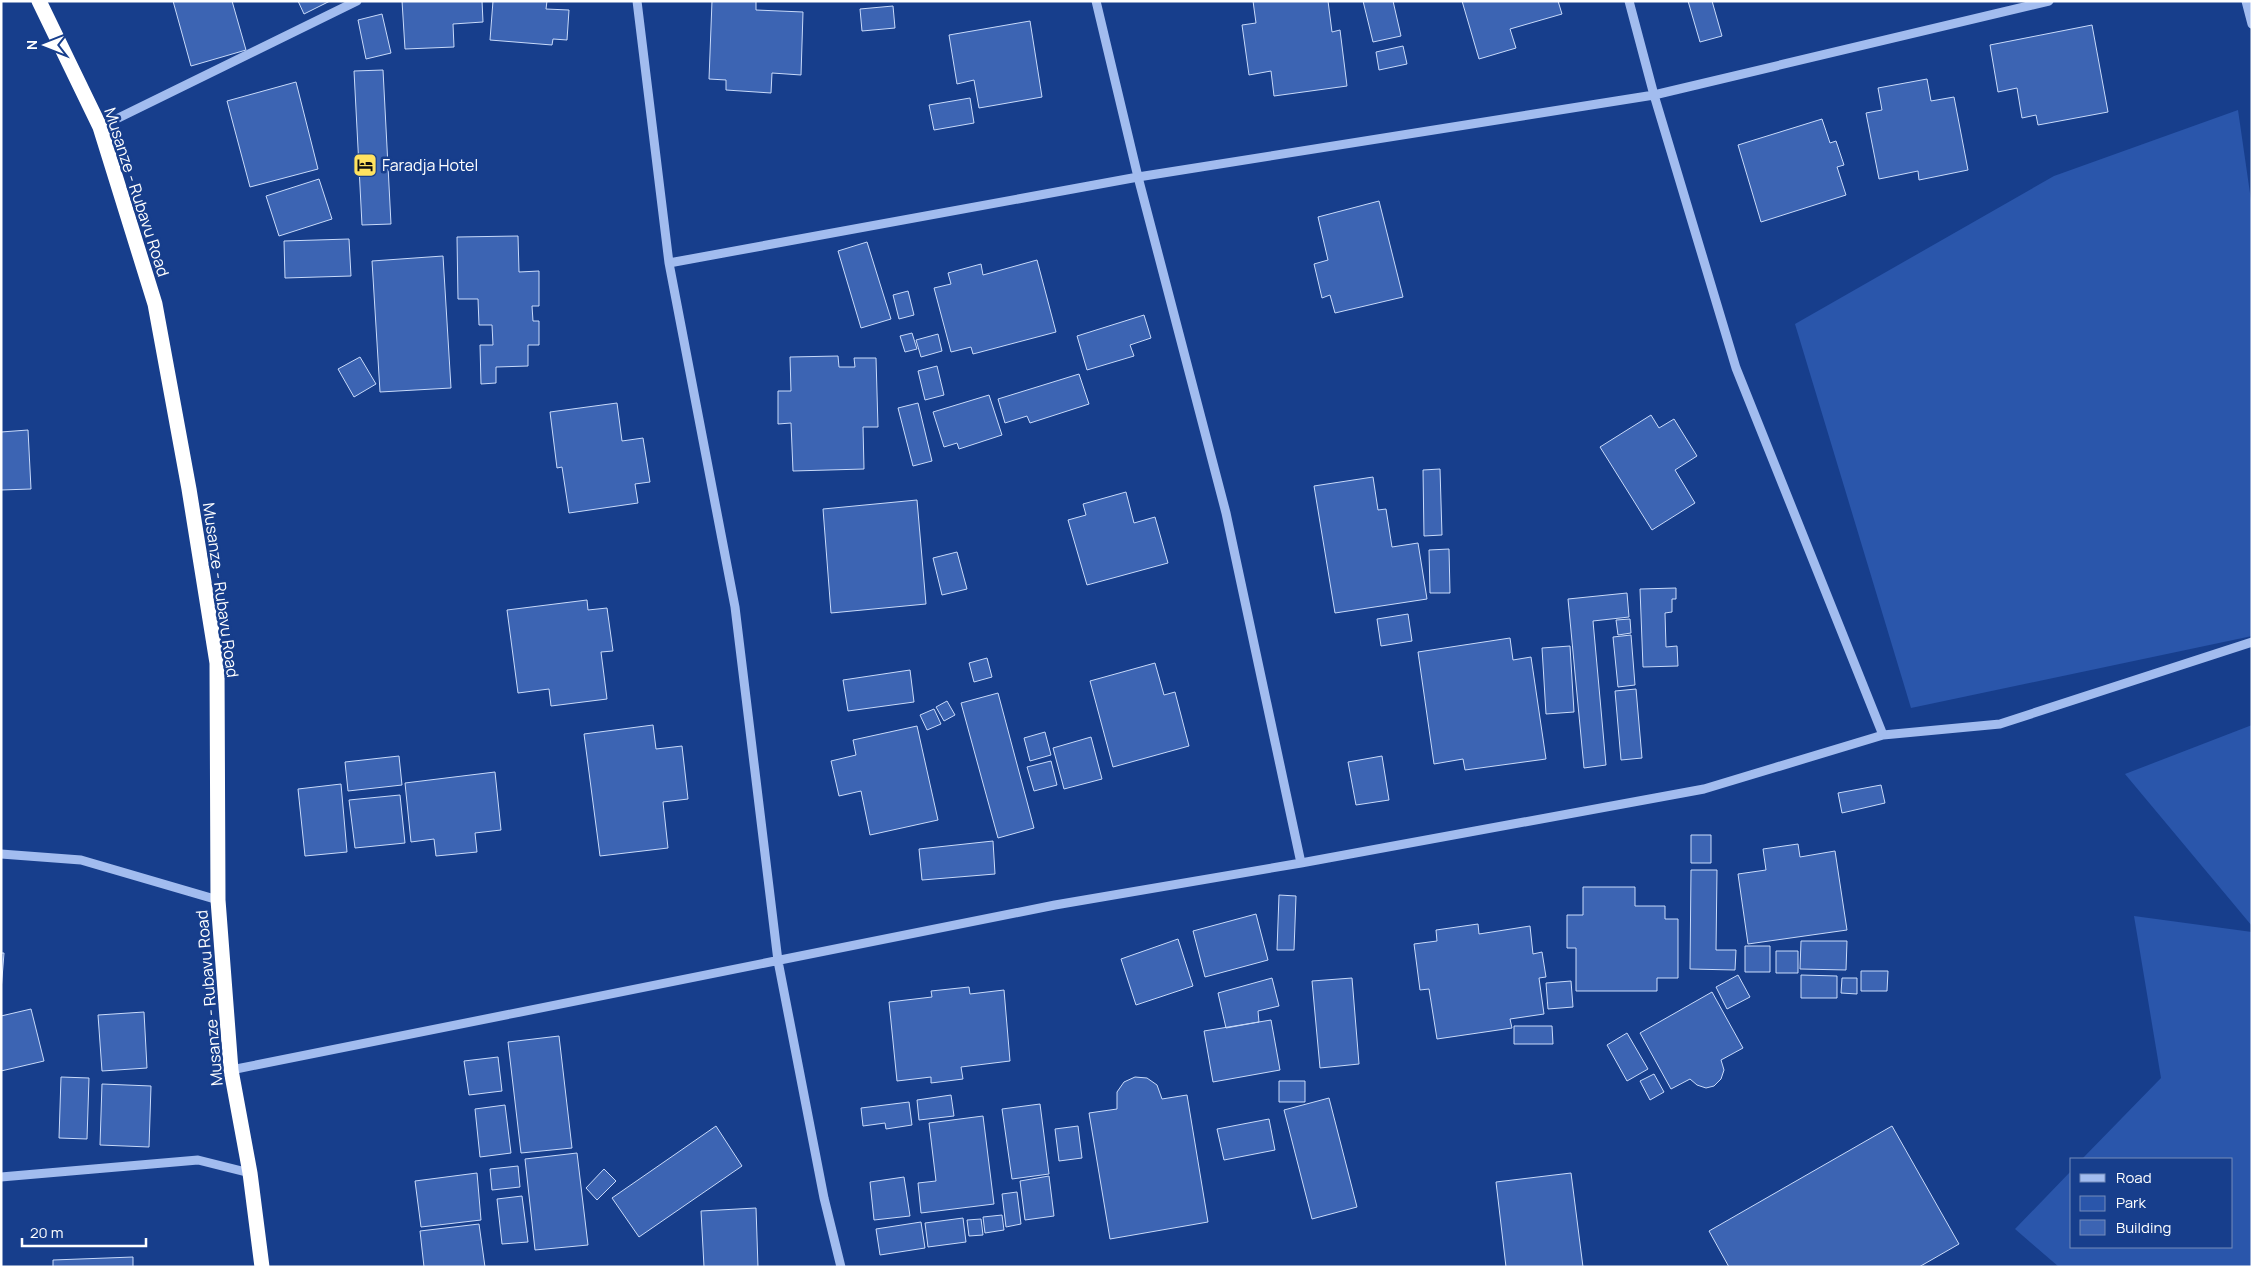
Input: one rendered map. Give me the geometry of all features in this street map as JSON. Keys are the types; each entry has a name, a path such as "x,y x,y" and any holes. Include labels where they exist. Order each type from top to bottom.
{"highway":[{"name":"Musanze - Rubavu Road","path":"38,1 100,128 155,304 217,663 218,900 231,1070 250,1173 262,1267"}],"street":[{"path":"100,128 357,1"},
{"path":"637,1 669,263 735,607 778,961 824,1198 842,1267"},
{"path":"1096,1 1138,178 1226,512 1300,863"},
{"path":"1629,1 1654,95 1736,368 1883,735"},
{"path":"669,263 1138,178 1654,95 2049,1"},
{"path":"2246,1 2252,24"},
{"path":"231,1070 1055,905 1300,863 1704,789 1883,735 2000,724 2252,642"},
{"path":"1,854 81,860 218,900"},
{"path":"1,1177 198,1160 250,1173"}],"green space":[{"path":"2238,110 2252,207 2252,636 1911,708 1795,324 2054,176"},
{"path":"2252,725 2252,926 2125,774"},
{"path":"2134,916 2252,932 2252,1267 2059,1267 2015,1229 2070,1172 2070,1248 2233,1248 2233,1158 2083,1158 2161,1078"}],"building":[{"path":"173,1 232,1 246,50 191,66"},
{"path":"298,1 330,1 304,14"},
{"path":"402,1 482,1 483,22 453,24 454,47 405,49"},
{"path":"493,1 547,1 546,9 569,10 567,40 553,39 552,45 490,40"},
{"path":"712,1 756,1 756,10 803,12 801,75 772,73 771,93 726,90 726,80 709,79"},
{"path":"1253,1 1328,1 1332,32 1340,30 1347,86 1274,96 1271,71 1249,75 1242,25 1256,23"},
{"path":"1363,1 1393,1 1401,36 1373,42"},
{"path":"1462,1 1558,1 1562,14 1510,29 1516,48 1479,59"},
{"path":"1688,1 1712,1 1722,36 1700,42"},
{"path":"893,6 895,28 862,31 860,9"},
{"path":"382,14 391,53 366,59 358,20"},
{"path":"1030,21 1042,97 979,108 974,80 957,84 949,35"},
{"path":"2092,25 2108,112 2038,125 2036,115 2022,118 2017,88 1998,92 1990,45"},
{"path":"1403,46 1407,64 1379,70 1376,52"},
{"path":"383,70 391,224 362,225 354,71"},
{"path":"1927,79 1931,101 1954,97 1968,170 1919,180 1918,171 1879,179 1866,113 1882,110 1878,88"},
{"path":"296,82 318,169 250,187 227,101"},
{"path":"970,98 974,123 934,130 929,105"},
{"path":"1822,119 1830,143 1836,141 1844,165 1837,167 1846,195 1761,222 1738,145"},
{"path":"319,179 332,219 279,236 266,196"},
{"path":"1379,201 1403,297 1335,313 1330,295 1322,298 1314,264 1328,260 1318,217"},
{"path":"518,236 519,272 539,271 539,306 532,306 533,321 539,321 539,345 528,345 528,366 496,367 496,383 481,384 480,345 493,345 492,325 479,325 478,299 458,299 457,237"},
{"path":"349,239 351,276 285,278 284,241"},
{"path":"867,242 891,319 861,328 838,251"},
{"path":"443,256 451,388 380,392 372,261"},
{"path":"1037,260 1056,332 973,354 971,347 951,352 934,288 951,284 948,273 981,264 983,275"},
{"path":"908,291 914,315 899,319 893,295"},
{"path":"1144,315 1151,338 1130,345 1134,356 1087,370 1077,336"},
{"path":"912,333 917,349 905,352 900,336"},
{"path":"938,334 942,351 921,357 916,340"},
{"path":"838,356 839,367 855,367 854,358 876,358 878,427 863,427 864,469 793,471 791,423 778,424 778,391 791,391 790,357"},
{"path":"360,357 376,384 354,397 338,369"},
{"path":"937,366 944,395 925,400 918,371"},
{"path":"1079,374 1089,404 1030,423 1027,416 1005,423 998,399"},
{"path":"989,395 1002,435 959,449 957,443 944,447 933,412"},
{"path":"617,403 622,441 643,438 650,482 635,484 638,503 569,513 562,467 557,468 550,412"},
{"path":"918,403 932,461 913,466 898,408"},
{"path":"1651,415 1659,428 1674,419 1697,456 1675,470 1695,503 1652,530 1600,447"},
{"path":"28,430 31,489 1,490 1,432"},
{"path":"1440,469 1442,535 1424,536 1423,470"},
{"path":"1373,477 1378,510 1386,509 1392,547 1418,543 1427,599 1335,613 1314,486"},
{"path":"1126,492 1134,523 1155,517 1168,563 1087,585 1068,520 1086,515 1083,504"},
{"path":"917,500 926,604 831,613 823,509"},
{"path":"1449,549 1450,593 1430,593 1429,550"},
{"path":"957,552 967,589 942,595 933,558"},
{"path":"1676,588 1676,599 1672,599 1672,612 1665,613 1666,647 1677,646 1678,666 1643,667 1640,589"},
{"path":"1627,593 1629,617 1593,621 1606,765 1584,768 1568,599"},
{"path":"587,600 588,610 607,608 613,651 601,652 607,699 551,706 549,689 518,693 507,610"},
{"path":"1408,614 1412,641 1381,646 1377,619"},
{"path":"1630,619 1631,633 1618,635 1616,620"},
{"path":"1631,635 1635,685 1618,687 1613,637"},
{"path":"1510,638 1513,660 1531,657 1546,759 1465,770 1463,759 1434,764 1418,652"},
{"path":"1570,646 1574,712 1546,714 1542,648"},
{"path":"987,658 992,677 974,682 969,663"},
{"path":"1155,663 1164,695 1175,692 1189,746 1113,767 1090,681"},
{"path":"910,670 914,702 848,711 843,680"},
{"path":"1636,689 1642,758 1621,760 1615,691"},
{"path":"998,693 1034,828 998,838 961,703"},
{"path":"947,701 955,715 944,721 936,707"},
{"path":"934,709 941,724 927,730 920,715"},
{"path":"653,725 656,749 682,746 688,799 663,802 668,848 600,856 584,734"},
{"path":"917,726 938,820 870,835 861,791 839,796 831,761 856,755 853,740"},
{"path":"1045,732 1051,755 1030,761 1024,738"},
{"path":"1091,737 1102,779 1064,789 1053,748"},
{"path":"399,756 402,785 348,791 345,762"},
{"path":"1382,756 1389,800 1356,805 1348,762"},
{"path":"1051,761 1057,785 1034,791 1027,767"},
{"path":"495,772 501,830 475,833 477,852 436,856 434,839 411,842 405,783"},
{"path":"341,784 347,852 305,856 298,789"},
{"path":"1881,785 1885,803 1842,813 1838,793"},
{"path":"400,795 405,843 355,848 349,800"},
{"path":"1691,835 1711,835 1711,863 1691,863"},
{"path":"993,841 995,874 922,880 919,849"},
{"path":"1798,844 1800,857 1835,851 1847,930 1748,944 1738,874 1766,870 1763,849"},
{"path":"1691,870 1717,870 1716,950 1736,950 1735,970 1690,969"},
{"path":"1583,887 1635,887 1635,906 1665,906 1665,919 1678,919 1678,978 1657,978 1657,991 1576,991 1576,948 1567,948 1567,915 1583,915"},
{"path":"1279,895 1296,896 1294,950 1277,950"},
{"path":"1256,914 1268,960 1205,977 1193,931"},
{"path":"1478,924 1479,934 1530,926 1533,954 1542,952 1546,977 1539,978 1544,1014 1510,1019 1512,1028 1437,1039 1429,989 1420,990 1414,944 1437,941 1436,930"},
{"path":"1178,939 1193,986 1136,1005 1121,959"},
{"path":"1801,941 1847,941 1846,970 1800,969"},
{"path":"1745,946 1770,946 1770,972 1745,972"},
{"path":"1776,951 1798,951 1798,973 1776,973"},
{"path":"1,953 4,953 1,991"},
{"path":"1861,971 1888,971 1887,991 1861,991"},
{"path":"1738,975 1750,997 1727,1009 1716,987"},
{"path":"1801,975 1837,976 1837,998 1801,998"},
{"path":"1272,978 1279,1006 1258,1011 1259,1022 1226,1028 1218,993"},
{"path":"1352,978 1359,1064 1320,1068 1312,981"},
{"path":"1842,978 1857,978 1857,994 1841,993"},
{"path":"1571,981 1573,1007 1548,1009 1546,983"},
{"path":"969,987 970,994 1004,990 1010,1061 961,1067 963,1079 931,1083 931,1077 897,1081 889,1002 932,997 931,991"},
{"path":"1712,992 1743,1048 1721,1060 1724,1070 1721,1079 1714,1086 1706,1088 1697,1085 1690,1079 1671,1089 1640,1033"},
{"path":"31,1009 44,1061 1,1071 1,1016"},
{"path":"144,1012 147,1068 102,1071 98,1015"},
{"path":"1271,1020 1280,1070 1213,1082 1204,1031"},
{"path":"1514,1026 1552,1026 1553,1044 1514,1044"},
{"path":"1627,1033 1648,1069 1627,1081 1607,1045"},
{"path":"559,1036 572,1148 521,1153 508,1042"},
{"path":"498,1057 502,1091 469,1095 464,1061"},
{"path":"1654,1074 1664,1092 1650,1100 1640,1081"},
{"path":"61,1077 89,1078 87,1139 59,1138"},
{"path":"1135,1077 1147,1078 1157,1085 1162,1099 1187,1095 1208,1222 1110,1239 1089,1113 1117,1109 1117,1092 1124,1082"},
{"path":"1279,1081 1305,1081 1305,1102 1279,1102"},
{"path":"102,1084 151,1086 149,1147 100,1145"},
{"path":"951,1095 954,1116 919,1120 917,1100"},
{"path":"1329,1098 1357,1207 1312,1219 1284,1110"},
{"path":"909,1102 912,1125 886,1129 885,1123 863,1126 861,1108"},
{"path":"1040,1104 1049,1174 1012,1179 1002,1109"},
{"path":"505,1105 511,1153 480,1157 475,1109"},
{"path":"983,1116 994,1204 921,1213 918,1183 936,1181 929,1123"},
{"path":"1269,1119 1275,1150 1224,1160 1217,1129"},
{"path":"716,1126 742,1166 639,1237 612,1198"},
{"path":"1078,1126 1082,1158 1059,1161 1055,1129"},
{"path":"1892,1126 1959,1244 1919,1267 1729,1267 1709,1231"},
{"path":"577,1153 588,1245 535,1250 525,1159"},
{"path":"518,1166 520,1187 492,1190 490,1169"},
{"path":"604,1169 616,1181 597,1200 586,1188"},
{"path":"477,1173 481,1220 421,1227 415,1181"},
{"path":"1571,1173 1583,1267 1506,1267 1496,1182"},
{"path":"1049,1176 1054,1216 1025,1220 1020,1181"},
{"path":"904,1177 910,1216 874,1220 870,1182"},
{"path":"1017,1192 1021,1224 1006,1227 1002,1194"},
{"path":"522,1196 528,1242 502,1244 497,1199"},
{"path":"756,1208 758,1267 704,1267 701,1211"},
{"path":"1002,1215 1004,1230 985,1233 983,1217"},
{"path":"963,1218 966,1242 928,1247 925,1223"},
{"path":"981,1219 983,1235 969,1236 967,1220"},
{"path":"921,1222 925,1248 880,1255 876,1229"},
{"path":"479,1224 485,1267 424,1267 420,1231"},
{"path":"133,1257 133,1267 53,1267 53,1260"}],"place":[{"name":"Faradja Hotel","path":"365,165"}]}
